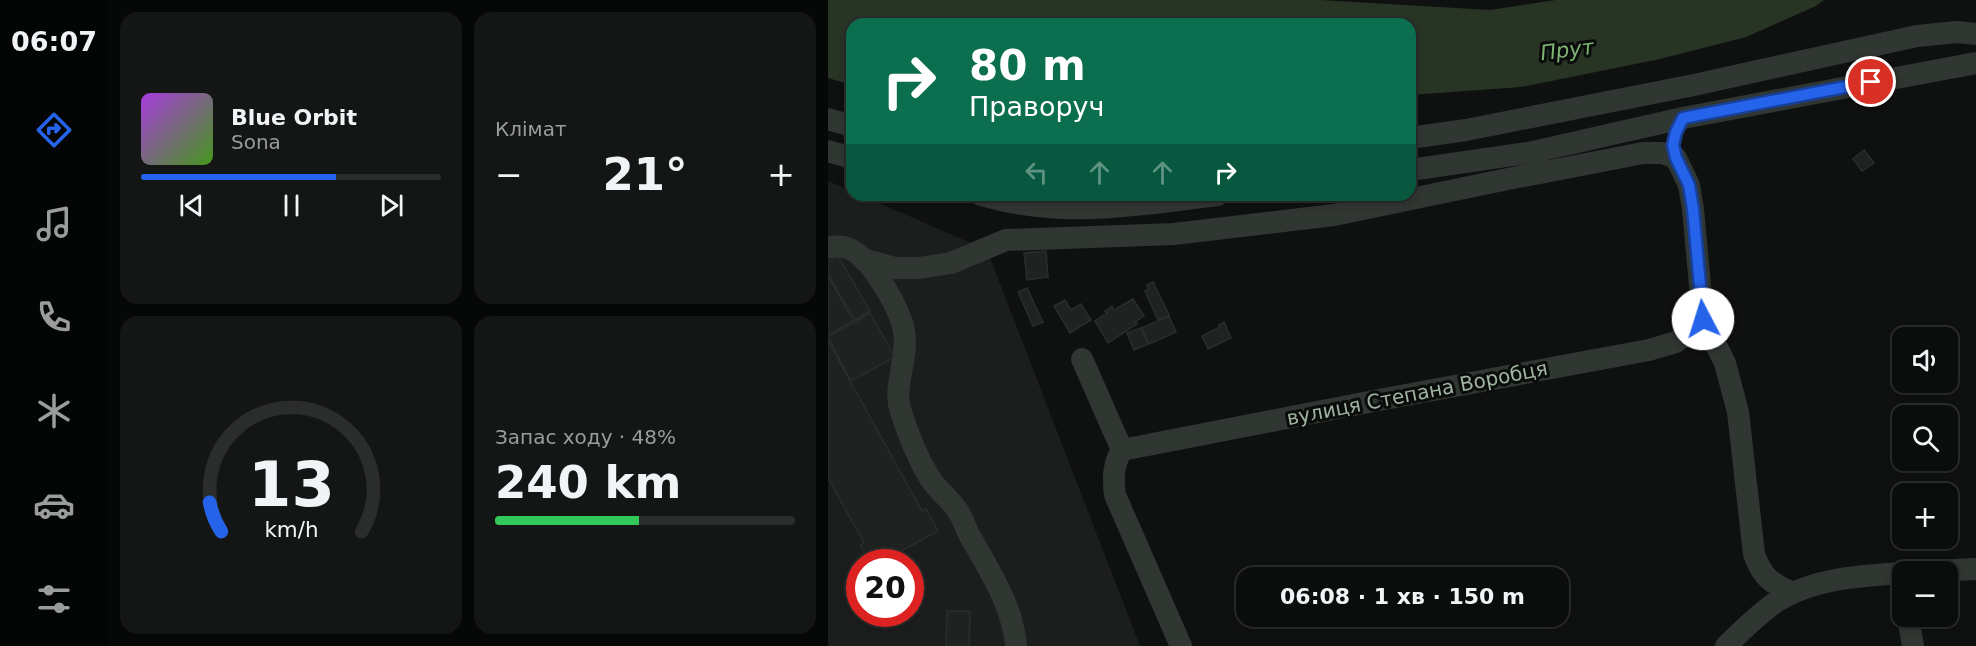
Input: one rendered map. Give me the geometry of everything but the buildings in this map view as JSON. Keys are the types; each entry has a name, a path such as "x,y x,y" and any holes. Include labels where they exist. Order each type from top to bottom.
{"street":[{"path":"1416,137 1466,130 1694,86 1917,36 1957,32 1976,34"},
{"path":"1416,169 1533,152 1683,118 1976,63"},
{"path":"1683,118 1673,145 1676,158 1689,185 1703,319 1725,363 1738,412 1754,554 1760,570 1773,584 1792,593"},
{"path":"828,119 846,124"},
{"path":"828,151 846,156"},
{"path":"1416,198 1643,153 1662,153 1676,158"},
{"path":"1001,201 1064,210 1111,208 1169,201"},
{"path":"863,259 895,268 919,268 951,263 1006,240 1174,234 1334,215 1402,201"},
{"path":"828,247 838,246 852,250 863,259 893,302 904,332 904,358 897,400 901,414 928,477 959,512 1004,599 1016,646"},
{"name":"вулиця Степана Воробця","path":"1122,450 1649,350 1676,342 1703,319"},
{"path":"1082,359 1122,450 1113,478 1115,495 1180,646"},
{"path":"1958,571 1976,569"},
{"path":"1726,646 1765,610 1792,593 1865,575 1892,576"},
{"path":"1910,627 1913,646"}],"shaded area":[{"path":"828,181 846,188 846,201 875,201 987,250 1140,646 828,646"}],"water":[{"name":"Прут","path":"828,0 1320,0 1490,10 1556,0 1824,0 1816,6 1746,37 1660,59 1521,87 1416,95 1416,18 846,18 846,83 828,78"}],"route":[{"path":"1703,319 1689,185 1676,158 1673,145 1683,118 1871,82"}]}
